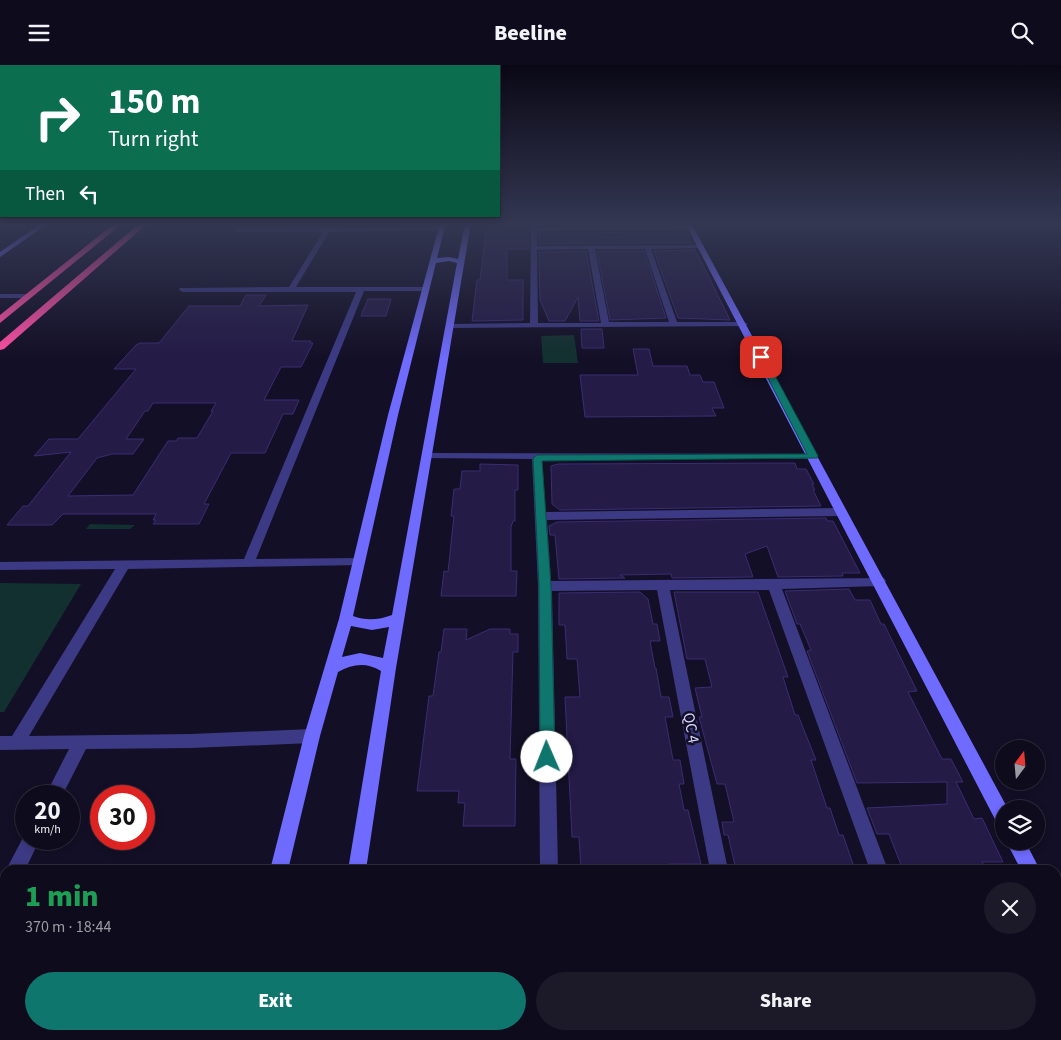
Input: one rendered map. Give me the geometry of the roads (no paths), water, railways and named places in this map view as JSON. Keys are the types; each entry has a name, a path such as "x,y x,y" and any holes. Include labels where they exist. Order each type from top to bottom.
{"highway":[{"path":"0,319 63,268"},
{"path":"0,347 91,268"}],"main road":[{"path":"280,865 312,736 346,619 358,562 430,268"},
{"path":"358,865 376,763 389,668 460,268"},
{"path":"713,268 995,802"},
{"path":"346,619 370,626 378,626 398,618"},
{"path":"331,669 359,658 378,661 389,668"},
{"path":"1020,850 1027,865"}],"street":[{"path":"291,290 304,268"},
{"path":"534,268 534,325"},
{"path":"595,268 605,325"},
{"path":"655,268 674,324"},
{"path":"248,564 361,289"},
{"path":"183,290 425,289"},
{"path":"0,296 29,296"},
{"path":"450,326 744,324"},
{"path":"427,456 537,458 813,456"},
{"path":"537,458 545,586 549,865"},
{"path":"541,516 841,513"},
{"path":"0,566 358,562"},
{"path":"8,743 124,565"},
{"path":"545,586 663,587 879,581"},
{"path":"774,585 877,865"},
{"name":"QC 4","path":"663,587 718,865"},
{"path":"8,743 191,741 312,736"},
{"path":"58,785 80,742"},
{"path":"18,865 25,850"}]}
